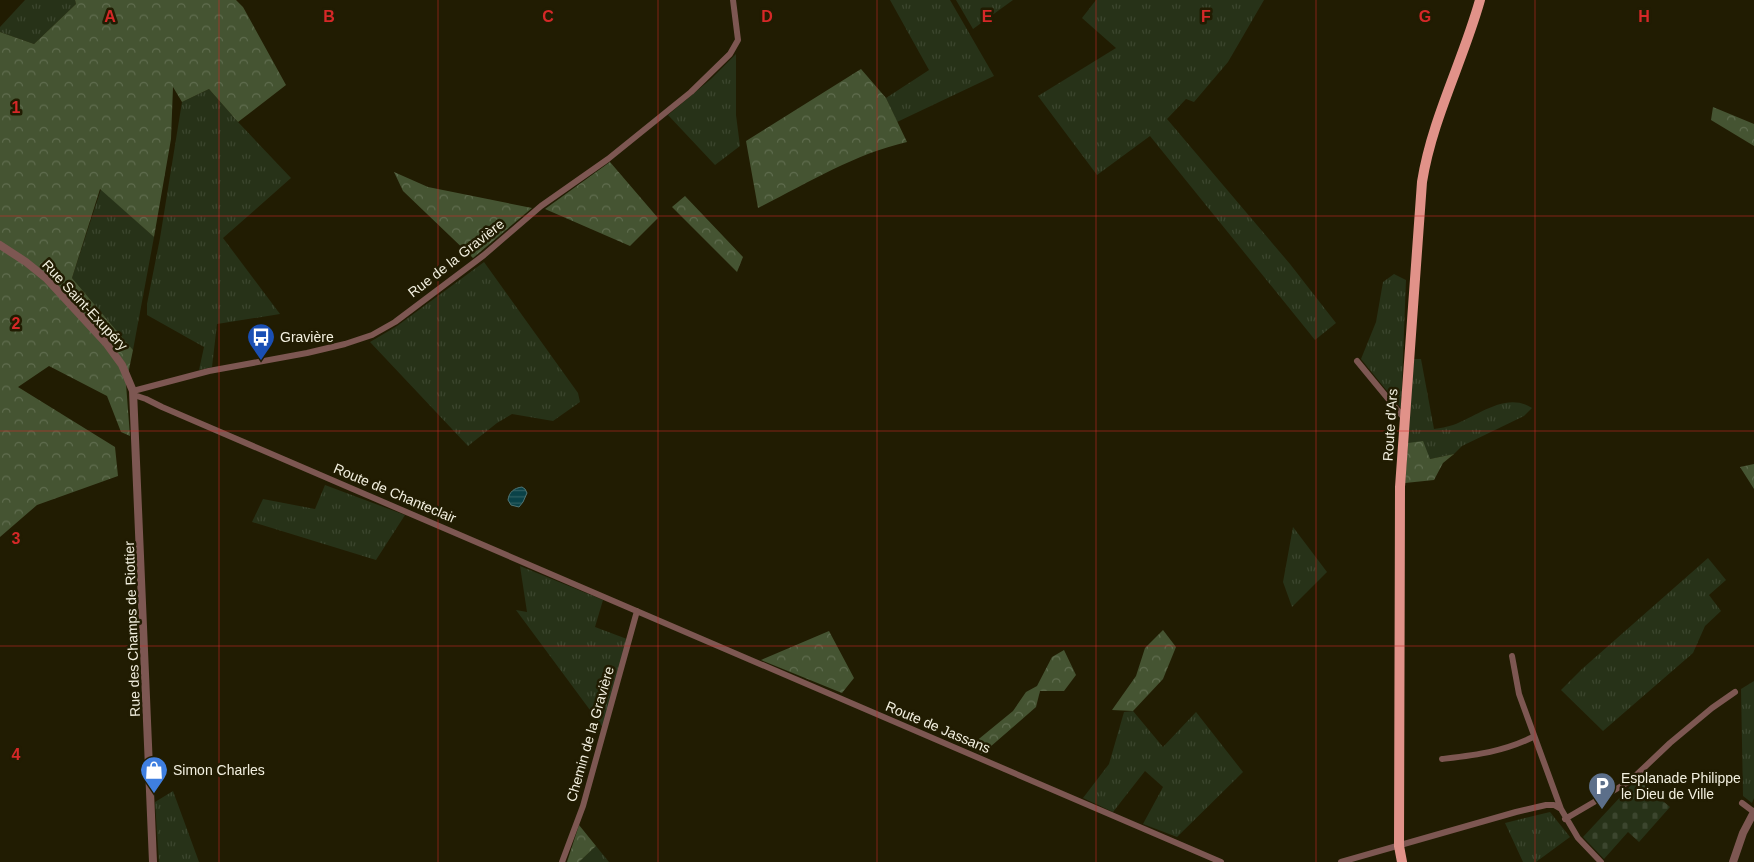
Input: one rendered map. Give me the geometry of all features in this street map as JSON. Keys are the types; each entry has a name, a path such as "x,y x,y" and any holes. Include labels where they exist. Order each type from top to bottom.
{"main road":[{"name":"Route d'Ars","path":"1402,862 1399,846 1400,487 1424,168 1480,0"}],"street":[{"name":"Rue de la Gravière","path":"133,393 209,371 345,344 372,335 395,322 484,254 541,206 608,159 691,92 730,54 738,40 733,0"},
{"name":"Rue Saint-Exupéry","path":"0,246 43,275 106,343 122,365 133,393"},
{"path":"1357,361 1404,418"},
{"name":"Route de Chanteclair","path":"133,393 645,615"},
{"name":"Rue des Champs de Riottier","path":"133,393 153,862"},
{"name":"Chemin de la Gravière","path":"562,862 583,806 637,611"},
{"name":"Route de Jassans","path":"645,615 1221,862"},
{"path":"1512,656 1519,694 1533,737 1561,809 1578,838 1601,862"},
{"path":"1565,818 1630,781 1712,708 1735,692"},
{"path":"1442,759 1483,754 1516,746 1533,737"},
{"path":"1733,862 1743,833 1754,812 1742,804"},
{"path":"1340,862 1516,812 1546,805 1561,809"}],"green space":[{"path":"25,0 75,0 76,4 34,44 0,32 0,27"},
{"path":"75,0 236,0 243,7 286,85 238,122 209,89 182,102 173,87 171,139 154,237 100,189 72,278 133,350 126,384 130,436 121,432 107,396 49,366 18,387 115,447 118,476 37,505 0,537 0,32 34,44 76,4"},
{"path":"890,0 950,0 994,76 897,122 886,98 929,70"},
{"path":"956,0 1013,0 973,29"},
{"path":"1096,0 1264,0 1228,62 1194,102 1186,99 1167,119 1290,264 1336,323 1315,340 1150,136 1097,175 1038,96 1116,48 1082,18"},
{"path":"736,54 736,115 740,146 715,165 668,115 711,79"},
{"path":"861,69 886,98 907,142 887,147 849,162 758,208 746,141"},
{"path":"209,89 291,178 223,238 280,314 217,324 212,367 199,370 204,347 147,315 147,304 160,238 182,102"},
{"path":"1713,107 1754,124 1754,146 1711,120"},
{"path":"610,162 658,218 630,246 545,209"},
{"path":"394,172 428,187 532,208 473,258 403,191"},
{"path":"101,189 154,237 133,350 72,278"},
{"path":"685,196 743,257 737,272 672,207"},
{"path":"484,262 578,393 580,402 553,421 512,414 497,423 468,446 370,342 397,326"},
{"path":"1394,274 1406,280 1401,408 1361,359 1376,322 1383,282"},
{"path":"1413,359 1421,359 1434,429 1453,425 1502,404 1522,403 1532,408 1524,416 1462,446 1454,454 1430,459 1408,443"},
{"path":"1423,441 1430,459 1454,454 1443,463 1434,480 1405,483 1408,443"},
{"path":"1754,464 1754,489 1740,467"},
{"path":"325,485 405,515 376,560 252,522 263,499 315,509"},
{"path":"1293,527 1327,572 1292,607 1283,582"},
{"path":"1708,558 1726,580 1709,595 1721,611 1705,626 1693,653 1603,731 1561,690 1582,669"},
{"path":"520,566 603,600 595,627 627,639 604,729 516,610 527,612"},
{"path":"1163,630 1176,647 1163,679 1133,711 1112,710 1136,676 1145,648"},
{"path":"829,631 854,678 842,693 761,660"},
{"path":"1064,650 1076,675 1064,691 1040,691 1036,707 982,754 969,747 1013,711 1026,692 1037,686 1052,657"},
{"path":"1754,681 1754,798 1752,803 1743,796 1741,689"},
{"path":"1133,711 1163,747 1196,712 1243,772 1177,837 1143,824 1163,787 1145,771 1113,812 1083,798 1109,764 1124,712"},
{"path":"1637,779 1670,807 1639,842 1628,832 1604,859 1583,837"},
{"path":"173,791 199,862 159,862 155,802"},
{"path":"1550,812 1570,837 1536,862 1523,862 1505,823"},
{"path":"579,825 596,846 579,862 567,862"},
{"path":"596,846 609,862 579,862"}],"water":[{"path":"522,487 527,493 523,502 519,507 511,505 508,500 511,493 514,489"}],"place":[{"name":"Gravière","path":"261,361"},
{"name":"Simon Charles","path":"154,794"},
{"name":"Esplanade Philippe le Dieu de Ville","path":"1602,810"}]}
